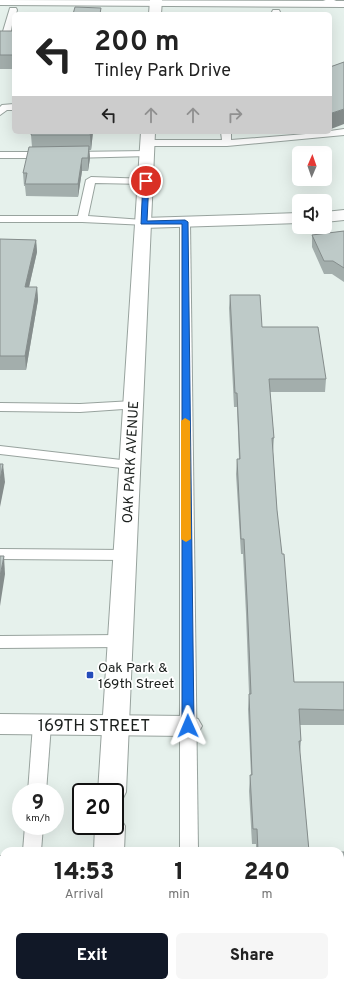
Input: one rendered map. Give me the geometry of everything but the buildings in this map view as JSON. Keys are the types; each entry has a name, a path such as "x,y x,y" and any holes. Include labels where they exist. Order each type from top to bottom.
{"street":[{"path":"0,2 86,1 155,7 278,10 342,7"},
{"path":"90,12 155,7"},
{"path":"0,10 12,18"},
{"name":"OAK PARK AVENUE","path":"113,783 148,143"},
{"path":"332,216 344,215"},
{"path":"143,223 292,218"},
{"name":"169TH STREET","path":"0,724 188,726"},
{"path":"109,847 110,835"}],"lane":[{"path":"278,10 296,0"},
{"path":"327,0 342,7"},
{"path":"12,18 5,38 12,38"},
{"path":"0,112 5,107 12,107"},
{"path":"332,133 344,132"},
{"path":"226,134 227,143"},
{"path":"0,155 58,155 148,143 227,143 323,134"},
{"path":"82,219 91,180 146,181"},
{"path":"0,219 82,219 143,223"},
{"path":"185,222 189,847"},
{"path":"0,407 80,408 133,405"},
{"path":"0,450 130,465"},
{"path":"0,554 125,555"},
{"path":"0,642 120,641"},
{"path":"38,783 42,725"},
{"path":"32,847 33,835"}],"slow traffic":[{"path":"185,421 186,539"}],"place":[{"name":"Oak Park & 169th Street","path":"90,675"}],"route":[{"path":"146,181 143,223 185,222 188,726"}]}
